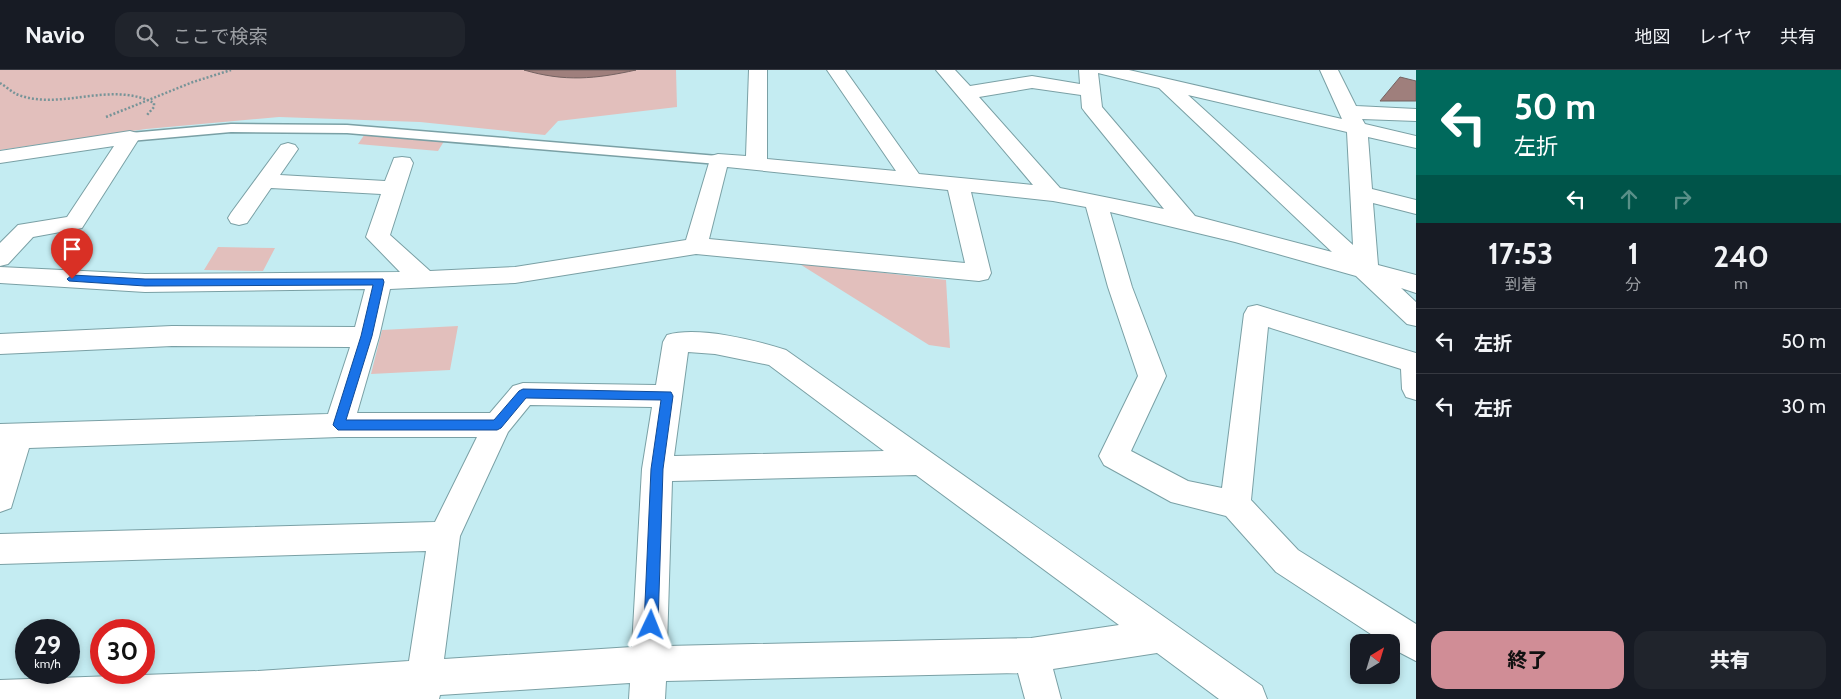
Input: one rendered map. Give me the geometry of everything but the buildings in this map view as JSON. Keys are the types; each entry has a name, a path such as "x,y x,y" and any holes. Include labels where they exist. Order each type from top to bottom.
{"street":[{"path":"756,164 758,70"},
{"path":"836,70 912,179"},
{"path":"945,70 1053,194"},
{"path":"1088,70 1092,108 1186,222"},
{"path":"1105,70 1166,85 1353,121 1416,142"},
{"path":"1329,70 1353,121 1361,193 1366,270"},
{"path":"965,93 1032,82 1090,91"},
{"path":"1166,85 1416,317"},
{"path":"1353,121 1416,115"},
{"path":"0,157 130,137"},
{"path":"2,253 26,230 74,224 130,137"},
{"path":"239,218 288,149"},
{"path":"696,246 718,160 1053,194 1096,201 1186,222 1416,284"},
{"path":"402,163 378,237 424,280"},
{"path":"265,181 394,188"},
{"path":"0,275 145,283 379,282 515,275 696,246 979,273 958,185"},
{"path":"1361,193 1416,207"},
{"path":"1096,201 1120,287 1152,376 1114,456 1182,493 1235,504 1288,561 1416,644"},
{"path":"338,425 366,336 379,282"},
{"path":"1235,504 1257,314 1415,372"},
{"path":"0,344 172,336 366,336"},
{"path":"647,699 657,469 676,342 715,344 777,357 1249,699"},
{"path":"422,688 444,536 497,425 523,394 667,396"},
{"path":"0,499 8,436 338,425 497,425"},
{"path":"657,469 922,462"},
{"path":"0,549 444,536"},
{"path":"0,698 256,694 422,688 649,664 1031,655 1160,636"},
{"path":"1031,655 1043,699"}],"lane":[{"path":"130,137 231,128 347,129 718,160"}],"path":[{"path":"100,120 193,82 231,70"},
{"path":"0,83 10,91 44,99 122,94 138,95 149,99"}],"shaded area":[{"path":"0,70 676,70 677,107 558,121 545,135 420,122 279,117 146,129 0,150"},
{"path":"524,70 636,70 593,77 567,78"},
{"path":"1400,77 1416,81 1416,101 1380,101"},
{"path":"367,131 446,138 438,151 358,144"},
{"path":"218,247 275,248 263,271 204,270"},
{"path":"798,263 946,280 950,348 929,345"},
{"path":"458,326 450,370 371,374 382,330"}],"route":[{"path":"72,279 145,283 379,282 366,336 338,425 497,425 523,394 667,396 657,469 651,625"}]}
